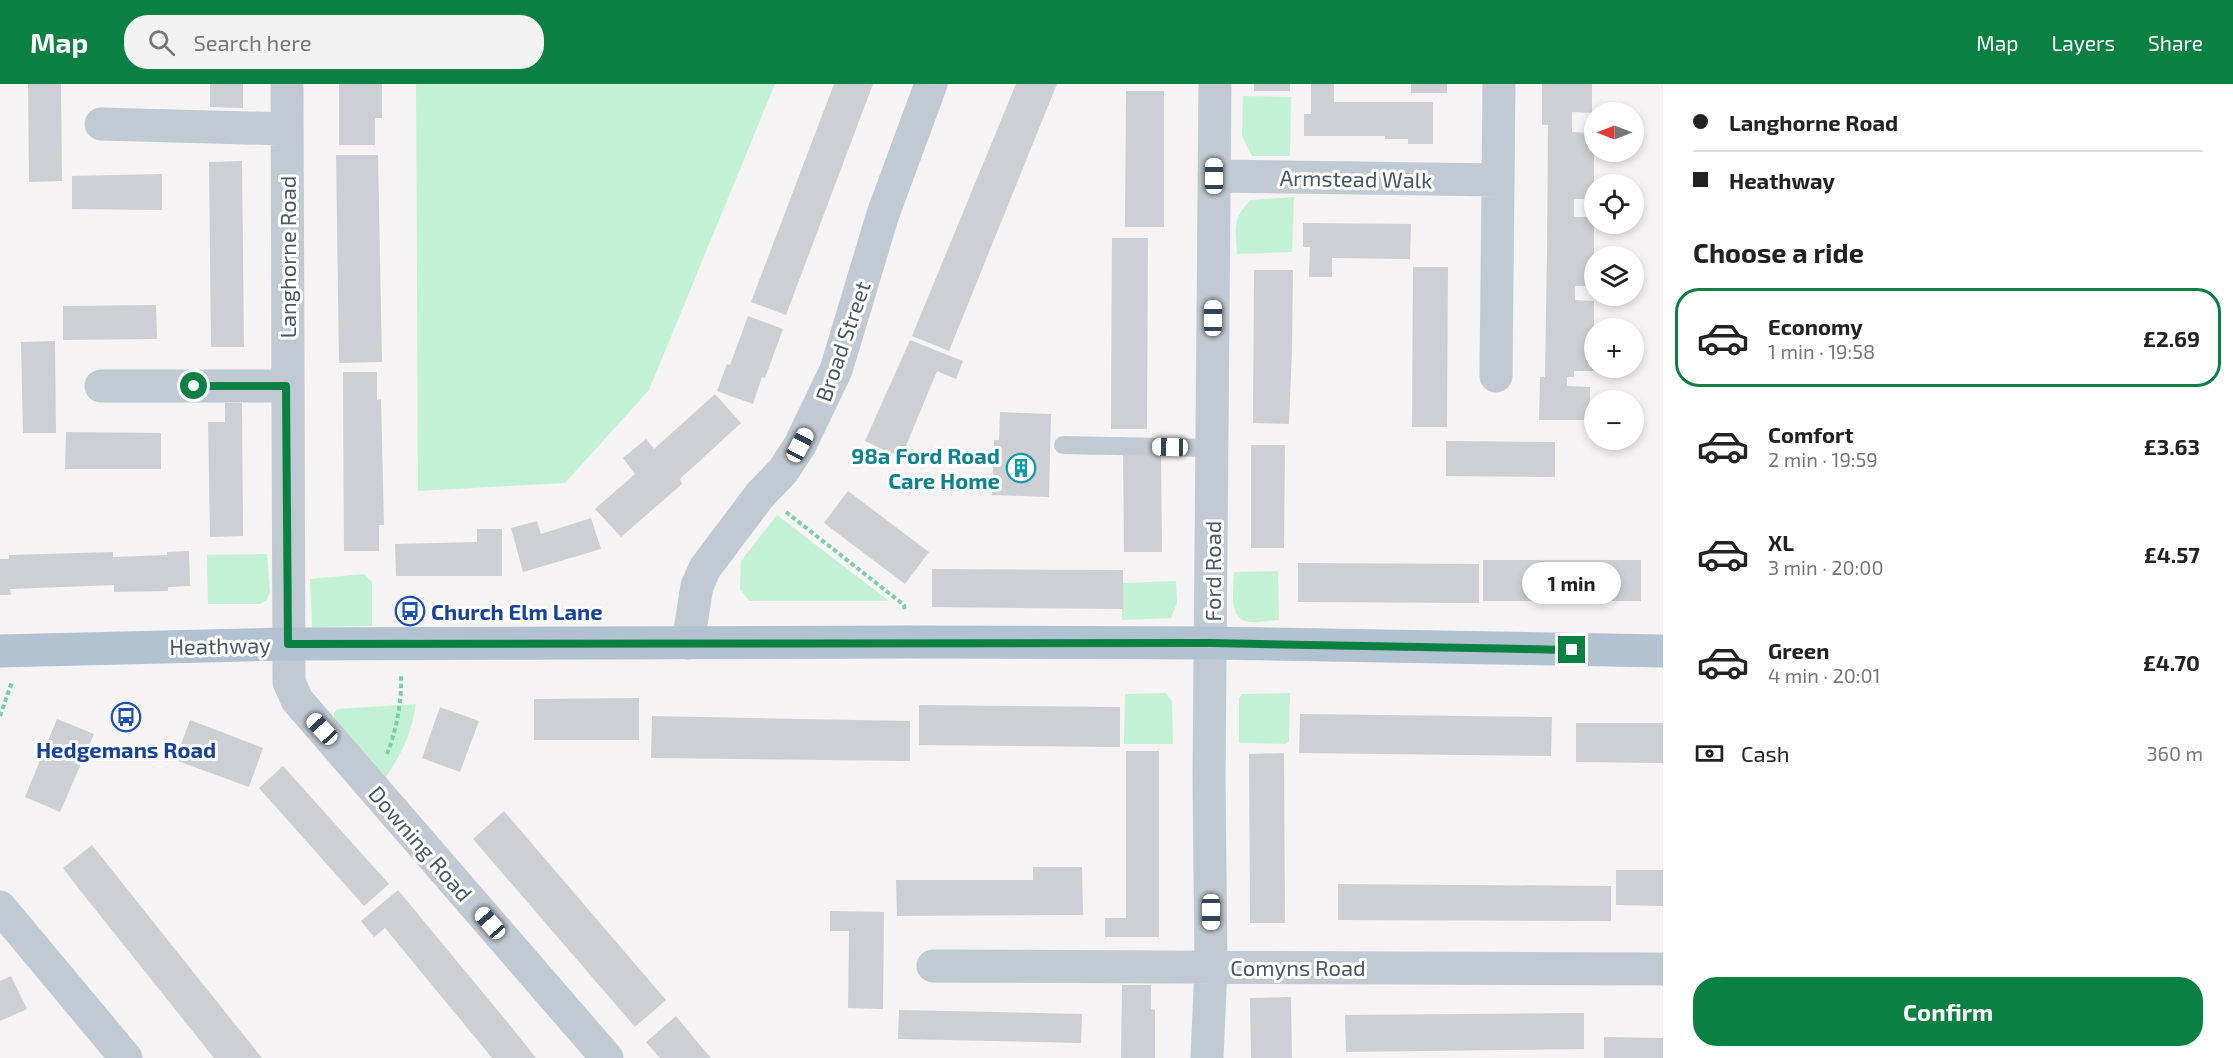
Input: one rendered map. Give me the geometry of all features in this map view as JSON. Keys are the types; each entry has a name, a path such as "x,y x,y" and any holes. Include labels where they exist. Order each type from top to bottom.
{"main road":[{"name":"Heathway","path":"0,651 288,644 909,642 1211,643 1663,651"}],"street":[{"name":"Langhorne Road","path":"287,84 288,644"},
{"name":"Broad Street","path":"688,643 697,586 705,567 760,495 783,471 800,445 836,370 883,214 931,84"},
{"name":"Ford Road","path":"1208,1058 1211,967 1209,779 1215,84"},
{"path":"1496,376 1499,84"},
{"path":"101,124 287,129"},
{"name":"Armstead Walk","path":"1214,176 1498,180"},
{"path":"101,386 286,386"},
{"name":"Downing Road","path":"288,644 289,682 297,700 607,1058"},
{"path":"0,907 126,1058"},
{"name":"Comyns Road","path":"933,966 1663,969"}],"lane":[{"path":"1063,445 1213,448"}],"path":[{"path":"760,495 777,505 904,605 909,642"},
{"path":"368,781 386,757 392,741 402,695 401,643"}],"green space":[{"path":"416,84 775,84 649,390 565,483 418,491"},
{"path":"1243,96 1291,97 1290,156 1252,156 1242,136"},
{"path":"1294,197 1292,252 1237,254 1236,225 1240,213 1251,200"},
{"path":"777,515 889,601 749,601 740,589 741,561"},
{"path":"267,554 270,591 267,600 260,604 208,604 207,555"},
{"path":"1278,571 1279,620 1250,622 1243,620 1238,616 1233,602 1234,572"},
{"path":"364,574 372,582 372,626 312,627 310,579"},
{"path":"1176,581 1177,603 1171,618 1122,620 1122,583"},
{"path":"1166,693 1172,701 1173,744 1124,744 1125,694"},
{"path":"1290,693 1289,741 1285,744 1239,743 1239,698 1242,694"},
{"path":"416,704 406,742 386,777 334,721 334,713 337,709"}],"building":[{"path":"28,84 61,84 62,181 29,182"},
{"path":"210,84 243,84 243,108 210,107"},
{"path":"339,84 382,84 382,118 375,118 375,145 339,145"},
{"path":"834,84 873,84 786,315 751,302"},
{"path":"1016,84 1057,84 949,351 912,336"},
{"path":"1254,84 1290,84 1290,91 1254,91"},
{"path":"1311,84 1334,84 1334,102 1433,102 1433,144 1408,144 1408,139 1385,139 1385,136 1304,136 1304,114 1311,114"},
{"path":"1411,84 1447,84 1447,93 1411,93"},
{"path":"1542,84 1592,84 1592,102 1584,102 1584,113 1572,112 1572,132 1584,133 1584,162 1594,162 1594,174 1584,174 1584,199 1574,199 1574,217 1584,217 1584,234 1594,234 1594,246 1584,246 1584,286 1575,286 1575,300 1584,300 1584,306 1594,306 1594,318 1584,318 1584,371 1574,371 1574,377 1567,377 1567,386 1590,387 1590,390 1584,390 1584,420 1539,420 1540,377 1545,377 1547,251 1548,125 1542,125"},
{"path":"1126,91 1164,91 1164,227 1125,227"},
{"path":"336,155 378,155 382,362 339,363"},
{"path":"242,161 244,347 211,347 209,162"},
{"path":"162,174 162,210 72,209 72,176"},
{"path":"1303,223 1411,224 1410,259 1332,258 1332,277 1309,277 1310,247 1303,247"},
{"path":"1112,238 1148,238 1147,429 1111,429"},
{"path":"1413,267 1448,267 1447,427 1412,427"},
{"path":"1254,270 1293,270 1289,424 1253,423"},
{"path":"156,305 157,339 63,340 63,306"},
{"path":"748,316 783,329 753,404 717,391 727,364 730,365"},
{"path":"910,340 963,361 956,379 937,371 901,458 865,441"},
{"path":"55,341 56,433 23,433 21,342"},
{"path":"343,372 377,372 377,400 381,399 384,525 379,525 379,551 344,551"},
{"path":"715,394 741,423 680,479 682,484 621,537 595,509 635,474 623,458 646,439 654,449"},
{"path":"225,403 242,403 243,536 210,537 208,422 225,422"},
{"name":"98a Ford Road Care Home","path":"1000,412 1051,414 1049,497 992,495 994,440 999,440"},
{"path":"66,432 161,433 161,469 65,469"},
{"path":"1446,441 1555,442 1555,477 1446,476"},
{"path":"1251,445 1285,445 1284,548 1251,548"},
{"path":"1123,452 1161,452 1162,552 1124,552"},
{"path":"848,491 929,552 905,584 824,523"},
{"path":"591,518 601,549 523,572 511,528 537,521 541,534"},
{"path":"477,529 502,529 502,576 396,576 395,544 477,542"},
{"path":"189,551 190,586 168,587 168,591 114,592 114,585 10,589 11,595 0,595 0,559 9,559 9,555 113,552 113,557 167,555 167,552"},
{"path":"1483,560 1641,560 1641,601 1483,601"},
{"path":"1298,563 1479,564 1479,603 1298,602"},
{"path":"932,569 1123,570 1123,609 932,607"},
{"path":"639,698 639,740 534,740 534,699"},
{"path":"919,705 1120,707 1120,747 919,745"},
{"path":"440,707 479,721 460,772 422,758"},
{"path":"1300,714 1552,717 1551,756 1299,753"},
{"path":"652,716 910,721 910,761 651,758"},
{"path":"57,719 94,734 60,812 25,797"},
{"path":"190,720 263,748 249,787 175,760"},
{"path":"1576,723 1663,723 1663,763 1576,762"},
{"path":"1126,751 1159,751 1159,937 1105,937 1105,918 1126,918"},
{"path":"1284,753 1285,923 1250,923 1249,754"},
{"path":"283,766 389,884 364,906 259,788"},
{"path":"504,811 666,1000 635,1027 473,839"},
{"path":"92,845 262,1058 214,1058 79,889 63,868"},
{"path":"1033,867 1082,867 1083,915 897,916 896,880 1033,880"},
{"path":"1616,870 1663,870 1663,906 1616,905"},
{"path":"1338,884 1611,886 1611,921 1338,920"},
{"path":"398,890 536,1058 492,1058 385,928 374,937 361,921"},
{"path":"830,911 884,912 883,1009 848,1008 849,931 830,931"},
{"path":"11,976 27,1009 0,1021 0,981"},
{"path":"1122,985 1151,985 1151,1009 1155,1010 1155,1058 1121,1058"},
{"path":"1291,997 1292,1058 1251,1058 1250,998"},
{"path":"899,1010 1082,1014 1081,1043 898,1039"},
{"path":"1584,1013 1584,1049 1346,1052 1345,1015"},
{"path":"676,1016 711,1058 660,1058 646,1042"},
{"path":"1604,1037 1663,1038 1663,1058 1604,1058"}],"place":[{"name":"98a Ford Road Care Home","path":"1021,468"},
{"name":"Church Elm Lane","path":"410,611"},
{"name":"Hedgemans Road","path":"126,717"}],"route":[{"path":"194,386 286,386 288,644 1211,643 1572,650"}]}
